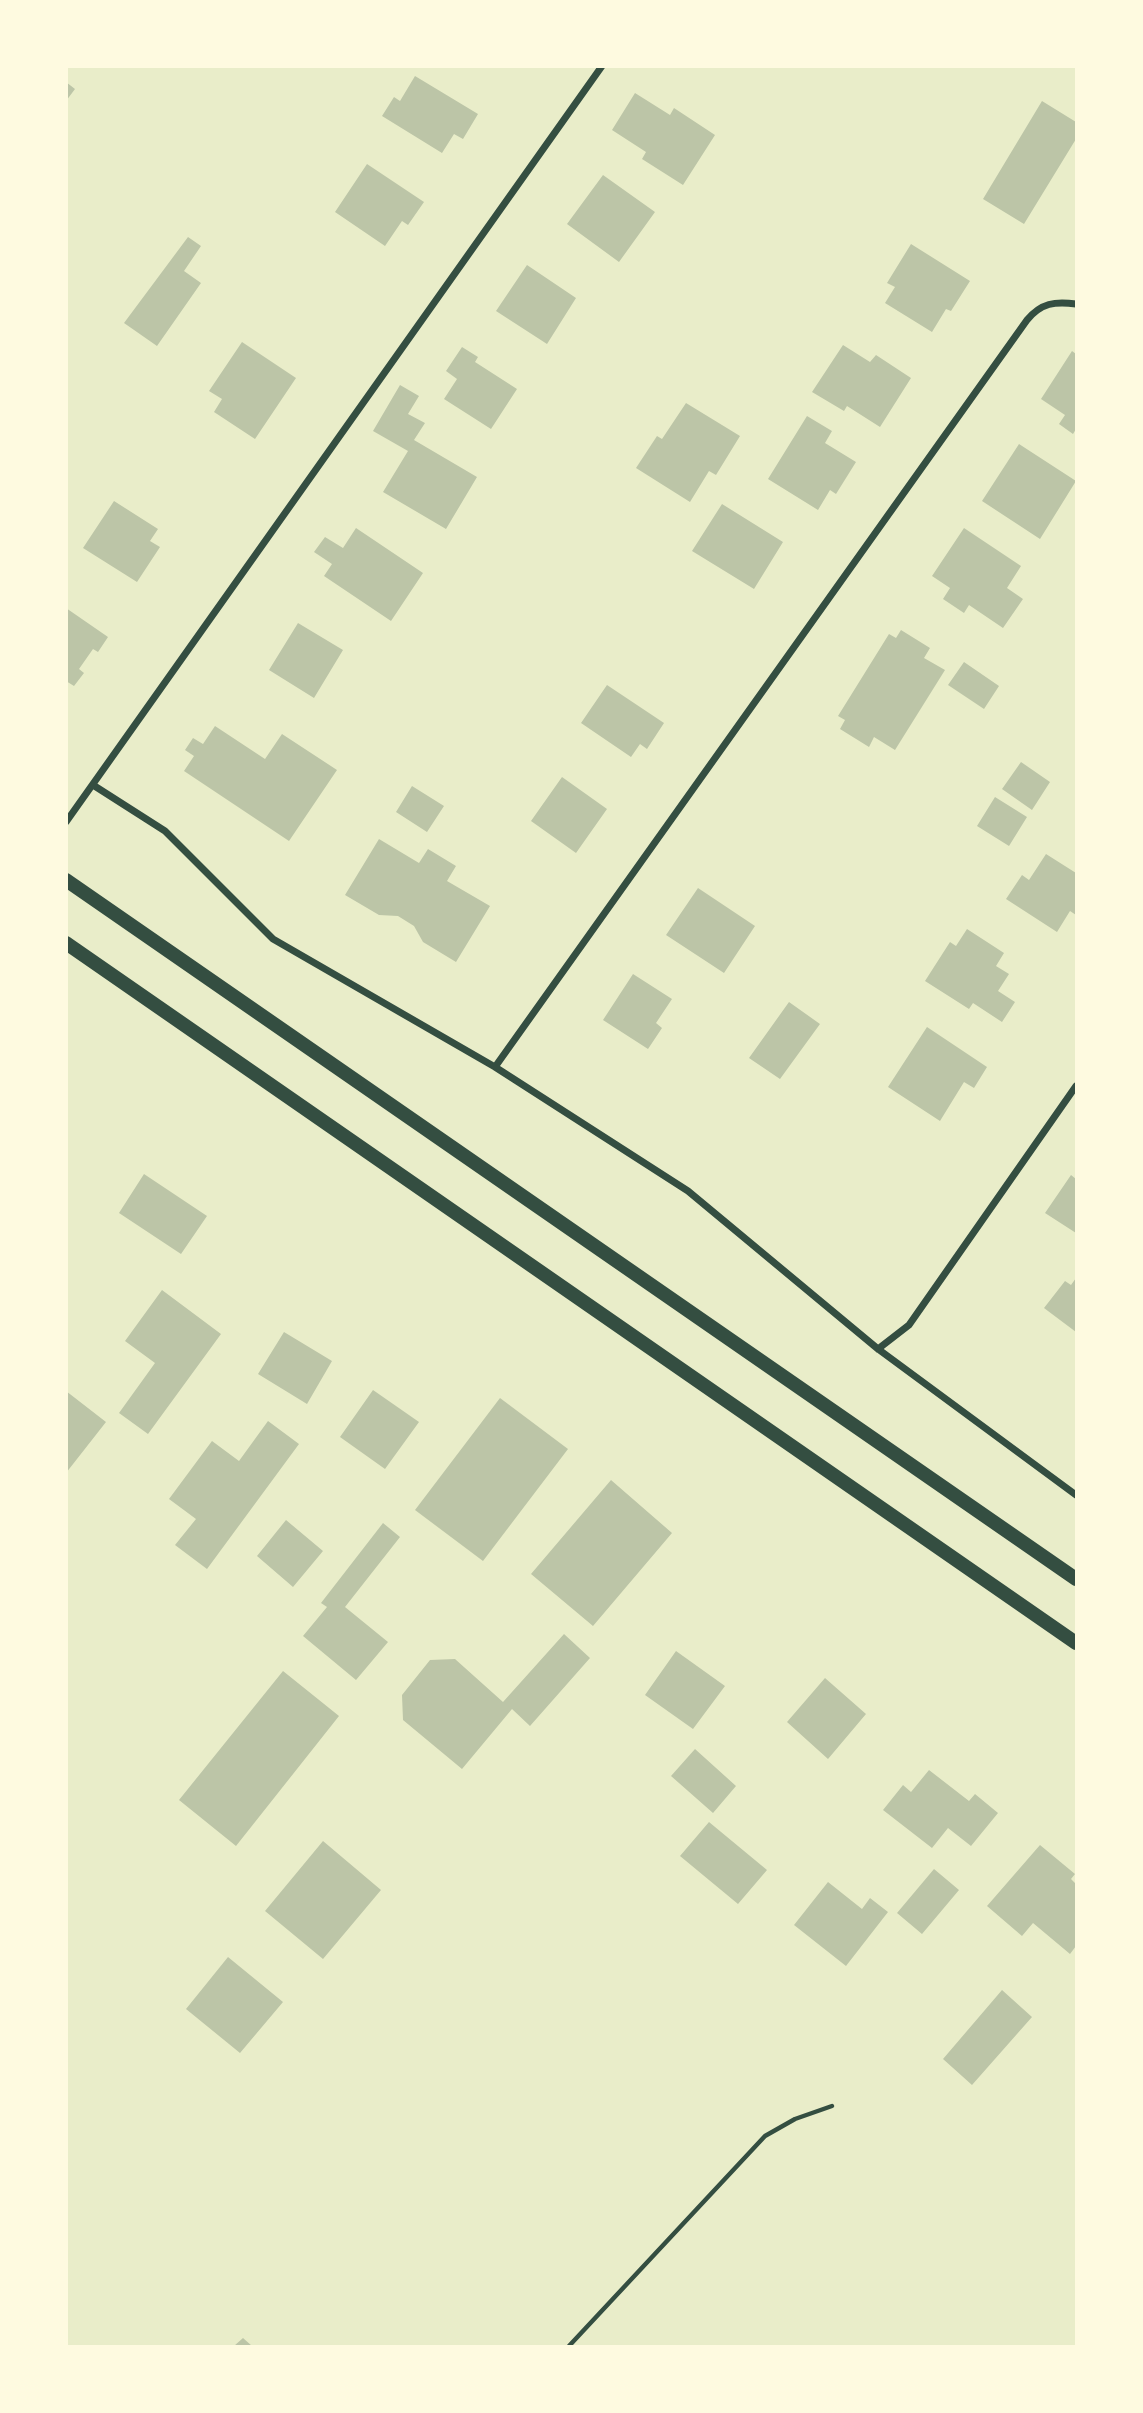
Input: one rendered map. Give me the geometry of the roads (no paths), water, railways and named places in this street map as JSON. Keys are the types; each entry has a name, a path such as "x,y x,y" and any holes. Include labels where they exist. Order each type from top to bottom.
{"main road":[{"path":"66,880 1076,1579"},
{"path":"66,943 1076,1643"}],"street":[{"path":"66,821 602,66"},
{"path":"495,1067 1027,320 1038,306 1060,302 1076,304"},
{"path":"93,785 165,831 272,939 495,1067 688,1191 878,1349 1076,1495"},
{"path":"878,1349 909,1325 1076,1086"}]}
